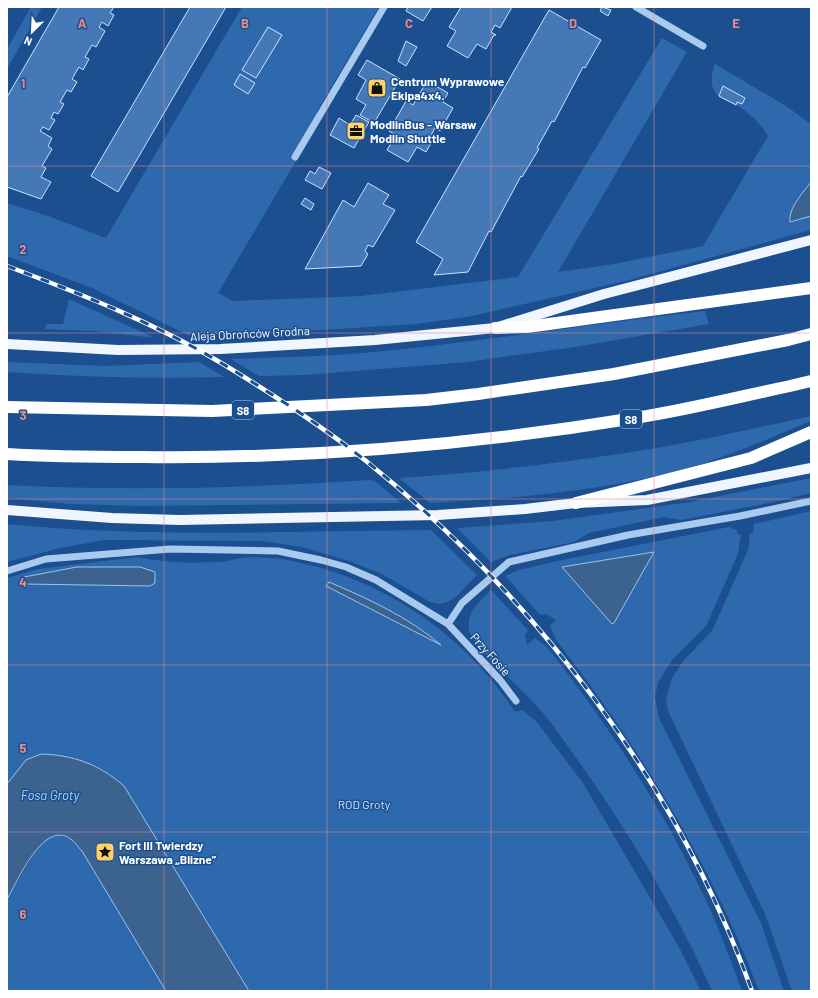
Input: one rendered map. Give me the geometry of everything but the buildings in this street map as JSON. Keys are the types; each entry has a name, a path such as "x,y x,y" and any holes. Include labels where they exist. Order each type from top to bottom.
{"highway":[{"path":"495,328 527,327 811,288"},
{"name":"S8","path":"7,407 212,411 426,400 614,374 811,334"},
{"name":"S8","path":"7,454 39,456 224,458 334,454 449,444 636,418 790,386 811,380"},
{"path":"576,503 752,458 811,432"}],"main road":[{"name":"Aleja Obrońców Grodna","path":"7,344 118,350 212,349 375,340 495,328 604,294 811,240"},
{"path":"7,510 112,518 180,520 438,515 576,503 647,500 811,468"}],"street":[{"path":"294,157 384,7"},
{"path":"636,7 702,46"},
{"path":"448,624 462,603 509,562 628,535 740,516 811,501"},
{"name":"Przy Fosie","path":"7,571 46,559 170,549 278,551 321,560 346,567 376,580 448,624 500,680 516,701"}],"green space":[{"path":"31,7 42,7 7,69 7,49"},
{"path":"242,7 379,7 317,111 323,115 218,293 233,301 361,296 518,277 662,38 687,52 558,272 614,264 703,246 768,136 758,122 749,114 735,104 722,99 715,92 712,81 715,64 786,106 811,124 811,230 625,281 472,316 417,324 322,330 188,335 92,288 7,256 7,203 51,217 106,238"},
{"path":"69,299 155,338 94,331 44,329 47,324 63,324"},
{"path":"705,311 709,324 575,347 467,362 306,375 259,376 231,359 337,355 396,350"},
{"path":"7,362 105,366 199,362 224,377 116,377 7,372"},
{"path":"811,416 811,421 752,446 692,467 595,488 496,499 430,503 399,478 454,474 564,462 667,446"},
{"path":"811,478 811,493 774,502 681,520 664,517 589,533 574,542 510,555 491,562 457,528 553,521 690,502"},
{"path":"375,481 401,503 139,506 70,504 7,498 7,485 98,488 188,488"},
{"path":"811,511 811,991 792,991 765,914 668,711 666,698 672,678 684,660 712,631 748,550 750,534 753,532 754,524"},
{"path":"7,524 112,531 219,533 431,530 477,575 457,596 448,602 440,604 430,602 382,574 349,561 302,547 263,541 105,540 60,548 7,562"},
{"path":"729,527 737,530 738,535 741,534 738,554 706,626 672,660 658,683 655,697 659,718 761,923 784,991 759,991 719,897 696,852 644,764 587,681 556,640 550,626 556,620 546,614 540,615 505,576 519,570","holes":["653,552 614,623 612,624 562,567"]},
{"name":"ROD Groty","path":"138,557 190,562 222,562 246,557 273,558 317,567 347,577 376,589 403,604 430,622 454,641 497,687 515,712 522,710 536,721 583,783 680,949 701,991 249,991 124,786 110,774 94,765 7,784 7,578 38,569","holes":["77,567 140,567 150,586 25,584 23,581 24,577"]},
{"path":"491,590 528,630 525,635 527,645 535,638 547,647 593,709 636,773 693,874 710,909 742,991 712,991 696,956 660,888 620,822 547,718 474,641 470,633 469,626 471,614"},
{"path":"59,835 71,839 82,851 166,991 7,991 7,899 38,847 47,838"}],"water":[{"path":"811,182 811,216 790,222 791,211"},
{"path":"654,552 614,623 612,624 562,567"},
{"path":"77,567 140,567 155,572 155,583 150,586 25,584 23,580 24,577"},
{"path":"329,582 388,609 402,617 441,645 326,586"},
{"name":"Fosa Groty","path":"41,754 64,756 85,762 115,778 124,786 249,991 166,991 82,851 71,839 61,835 51,837 41,844 25,867 7,899 7,784 26,760"}],"railway":[{"path":"7,266 62,287 144,322 223,364 278,398 332,435 366,461 429,515 488,573 544,634 595,700 642,768 684,840 721,914 752,991"}],"place":[{"name":"Centrum Wyprawowe Ekipa4x4.","path":"377,88"},
{"name":"ModlinBus - Warsaw Modlin Shuttle","path":"356,131"},
{"name":"Fort III Twierdzy Warszawa „Blizne”","path":"105,852"}]}
